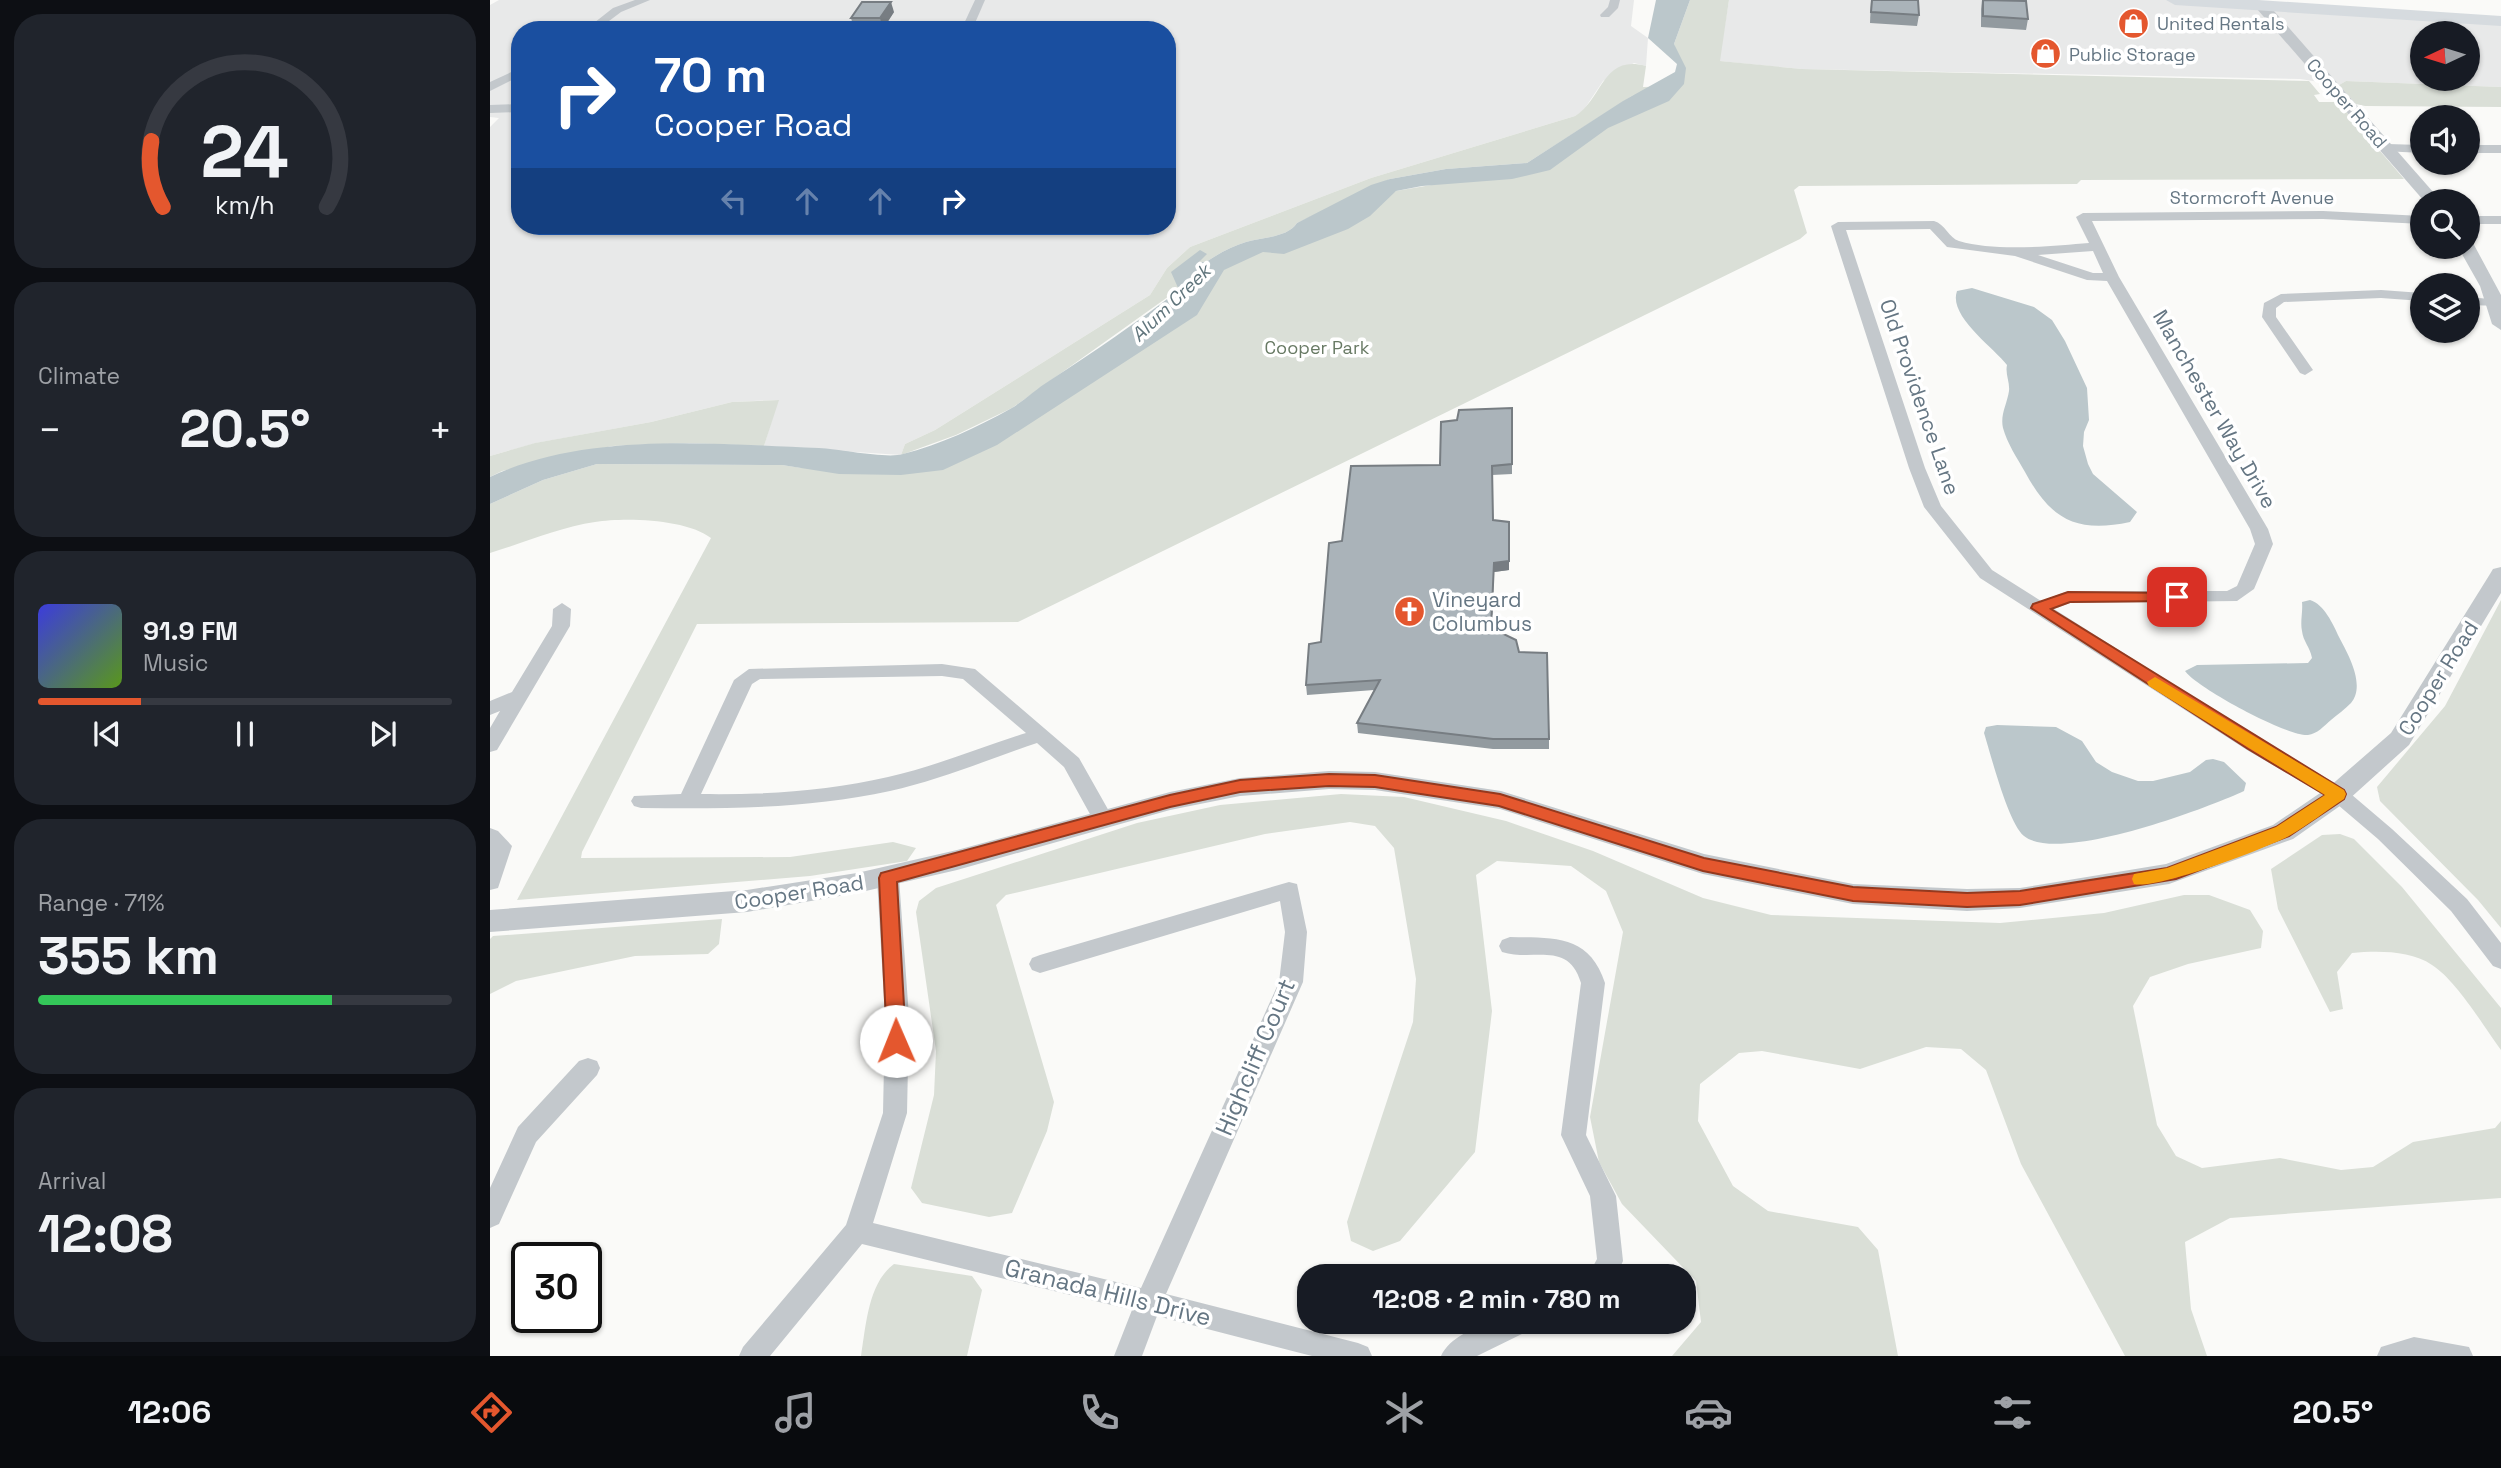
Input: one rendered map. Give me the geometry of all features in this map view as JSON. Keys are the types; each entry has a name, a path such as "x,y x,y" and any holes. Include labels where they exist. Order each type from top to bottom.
{"main road":[{"path":"2175,0 2261,3 2501,21"}],"street":[{"path":"602,21 617,10 645,0"},
{"path":"970,21 980,0"},
{"path":"1605,15 1613,8 1615,0"},
{"name":"Cooper Road","path":"2261,3 2422,189"},
{"path":"490,87 511,76"},
{"path":"490,109 511,108"},
{"path":"2387,149 2410,149"},
{"path":"2480,149 2501,149"},
{"name":"Stormcroft Avenue","path":"2083,217 2323,215 2410,219"},
{"name":"Manchester Way Drive","path":"2039,608 2068,597 2231,597 2245,589 2264,544 2259,529 2112,276 2083,217"},
{"path":"2480,220 2501,220"},
{"name":"Old Providence Lane","path":"2017,252 1952,244 1934,225 1838,226 1917,468 1933,507 1986,574 2254,745 2338,794 2385,834 2459,905 2501,960"},
{"path":"2017,252 2098,247"},
{"path":"2017,252 2092,277 2112,276"},
{"path":"2474,259 2489,286 2501,324"},
{"path":"2305,370 2269,317 2269,306 2281,298 2303,295 2410,297"},
{"path":"2480,302 2496,303"},
{"name":"Cooper Road","path":"490,921 747,901 888,878 1170,801 1240,786 1329,780 1375,781 1500,800 1726,869 1853,894 1967,900 2020,898 2169,874 2283,832 2338,794 2400,739 2501,574"},
{"path":"490,745 561,626 562,609"},
{"path":"688,801 744,680 756,673 942,670 968,673 1072,764 1103,820"},
{"path":"490,708 517,697"},
{"path":"641,802 766,800 890,784 1040,735"},
{"path":"490,836 501,846 490,882"},
{"path":"753,1356 857,1231 895,1113 897,1017 888,878"},
{"name":"Highcliff Court","path":"1040,964 1289,890 1296,932 1291,982 1149,1301"},
{"path":"1510,946 1564,948 1580,956 1590,968 1593,982 1573,1135 1604,1196 1608,1264"},
{"path":"490,1216 527,1135 588,1068"},
{"name":"Granada Hills Drive","path":"857,1231 1149,1301 1358,1356"},
{"path":"1128,1356 1149,1301"},
{"path":"1455,1356 1472,1343 1492,1334"},
{"path":"2391,1356 2414,1350 2459,1356"}],"shaded area":[{"path":"499,0 1634,0 1631,26 1648,38 1646,66 1634,63 1603,81 1583,111 1575,116 1371,178 1190,247 1167,268 1150,295 935,430 905,444 901,455 764,446 778,400 732,402 651,422 536,443 490,456 490,127 499,118 490,117 490,5"},
{"path":"1729,0 2260,0 2263,6 2501,20 2501,87 2480,86 2480,21 2410,21 2410,83 2346,81 2339,85 2300,79 1802,69 1719,61"}],"green space":[{"name":"Cooper Park","path":"1690,0 1729,0 1720,61 1802,69 2309,81 2320,94 2314,95 2319,102 2338,102 2404,179 2081,180 2077,184 1799,186 1794,190 1807,233 1800,239 1018,622 697,624 581,858 790,857 893,842 916,848 907,861 810,876 517,900 711,538 672,523 608,520 582,524 490,553 490,504 543,480 597,464 782,465 802,468 940,462 1178,293 1260,247 1396,191 1525,169 1635,94 1527,163 1446,169 1390,179 1297,223 1287,232 1252,240 1225,250 1206,262 1199,262 1177,282 1179,289 1012,408 956,435 901,455 905,444 935,430 1150,295 1167,268 1190,247 1371,178 1575,116 1592,99 1604,80 1620,66 1646,66 1643,87 1682,86 1674,44"},
{"path":"2346,81 2410,83 2410,91 2480,91 2480,86 2501,87 2501,107 2365,106 2356,104 2339,85"},
{"path":"779,400 764,446 689,443 612,446 502,471 490,477 490,456 535,443 651,422 732,402"},
{"path":"2501,600 2501,928 2478,900 2380,801 2377,787 2445,706"},
{"path":"1341,794 1404,797 1506,821 1593,851 1703,898 1771,915 2000,923 2104,913 2184,895 2209,895 2250,910 2263,931 2261,948 2188,964 2150,977 2133,1006 2157,1125 2176,1156 2202,1168 2280,1158 2341,1170 2373,1167 2413,1142 2495,1128 2501,1121 2501,1198 2230,1218 2185,1242 2191,1309 2207,1356 2125,1356 2021,1164 1986,1070 1961,1049 1926,1047 1860,1069 1762,1051 1739,1053 1700,1084 1698,1121 1733,1186 1768,1211 1858,1227 1878,1250 1898,1356 1672,1356 1691,1334 1696,1334 1696,1328 1701,1322 1696,1264 1680,1264 1622,1204 1599,1162 1590,1117 1623,932 1606,891 1571,866 1497,861 1476,875 1492,1011 1475,1152 1400,1241 1373,1251 1351,1241 1347,1222 1413,1022 1416,979 1394,848 1375,826 1350,822 1265,834 1006,895 996,905 1054,1102 1047,1131 1012,1213 989,1217 922,1203 911,1188 934,1095 936,1051 916,912 919,901 936,888 1137,823 1220,805"},
{"path":"2340,834 2354,839 2402,887 2501,1008 2501,1050 2451,981 2432,965 2404,954 2352,953 2337,972 2343,1009 2330,1012 2278,909 2271,869 2322,835"},
{"path":"722,919 719,944 708,954 635,956 516,981 490,994 490,939 493,936"},
{"path":"894,1264 972,1276 982,1290 967,1356 861,1356 873,1294 885,1272"}],"water":[{"name":"Alum Creek","path":"1656,0 1690,0 1674,44 1686,68 1684,84 1669,101 1608,128 1550,170 1512,179 1422,186 1396,191 1370,216 1348,229 1284,254 1263,252 1224,270 1197,315 997,445 943,470 901,475 839,474 782,465 597,464 543,480 490,504 490,477 527,462 567,452 695,443 819,448 896,455 958,435 1015,406 1179,290 1171,272 1200,250 1207,254 1199,262 1206,262 1241,244 1287,232 1297,223 1371,185 1390,179 1446,169 1527,163 1623,101 1675,72 1677,64 1648,38"},
{"path":"1972,288 2034,307 2052,320 2087,388 2089,420 2084,432 2083,446 2088,464 2093,474 2137,512 2130,522 2094,526 2079,524 2055,511 2034,488 2012,450 2003,428 2003,414 2009,391 2007,365 1973,331 1959,311 1957,291"},
{"path":"2310,600 2324,610 2334,626 2351,661 2357,687 2351,703 2317,731 2308,735 2297,734 2263,720 2206,688 2185,671 2197,665 2308,663 2312,658 2301,621 2302,602"},
{"path":"1986,727 2056,727 2082,741 2096,762 2112,772 2138,781 2153,781 2190,772 2206,760 2213,759 2224,762 2246,783 2244,791 2198,810 2132,831 2099,839 2042,843 2024,836 2006,803 1984,733"}],"building":[{"path":"1872,0 1918,0 1919,15 1871,12"},
{"path":"1983,0 2026,1 2028,19 1983,16"},
{"path":"862,2 891,2 880,18 851,18"},
{"name":"Vineyard Columbus","path":"1512,408 1512,464 1492,466 1493,520 1509,522 1509,561 1494,563 1491,628 1516,640 1519,652 1547,653 1549,739 1493,739 1357,723 1380,680 1306,685 1309,644 1321,642 1329,543 1342,541 1351,466 1440,465 1441,422 1457,420 1459,410"}],"slow traffic":[{"path":"2141,879 2169,874 2283,832 2338,794 2155,682"}],"place":[{"name":"United Rentals","path":"2134,23"},
{"name":"Public Storage","path":"2046,54"},
{"name":"Vineyard Columbus","path":"1409,611"}],"route":[{"path":"896,1041 897,1017 888,878 1170,801 1240,786 1329,780 1375,781 1500,800 1703,864 1853,894 1967,900 2020,898 2169,874 2283,832 2338,794 2254,745 2039,608 2068,597 2177,597"}]}
